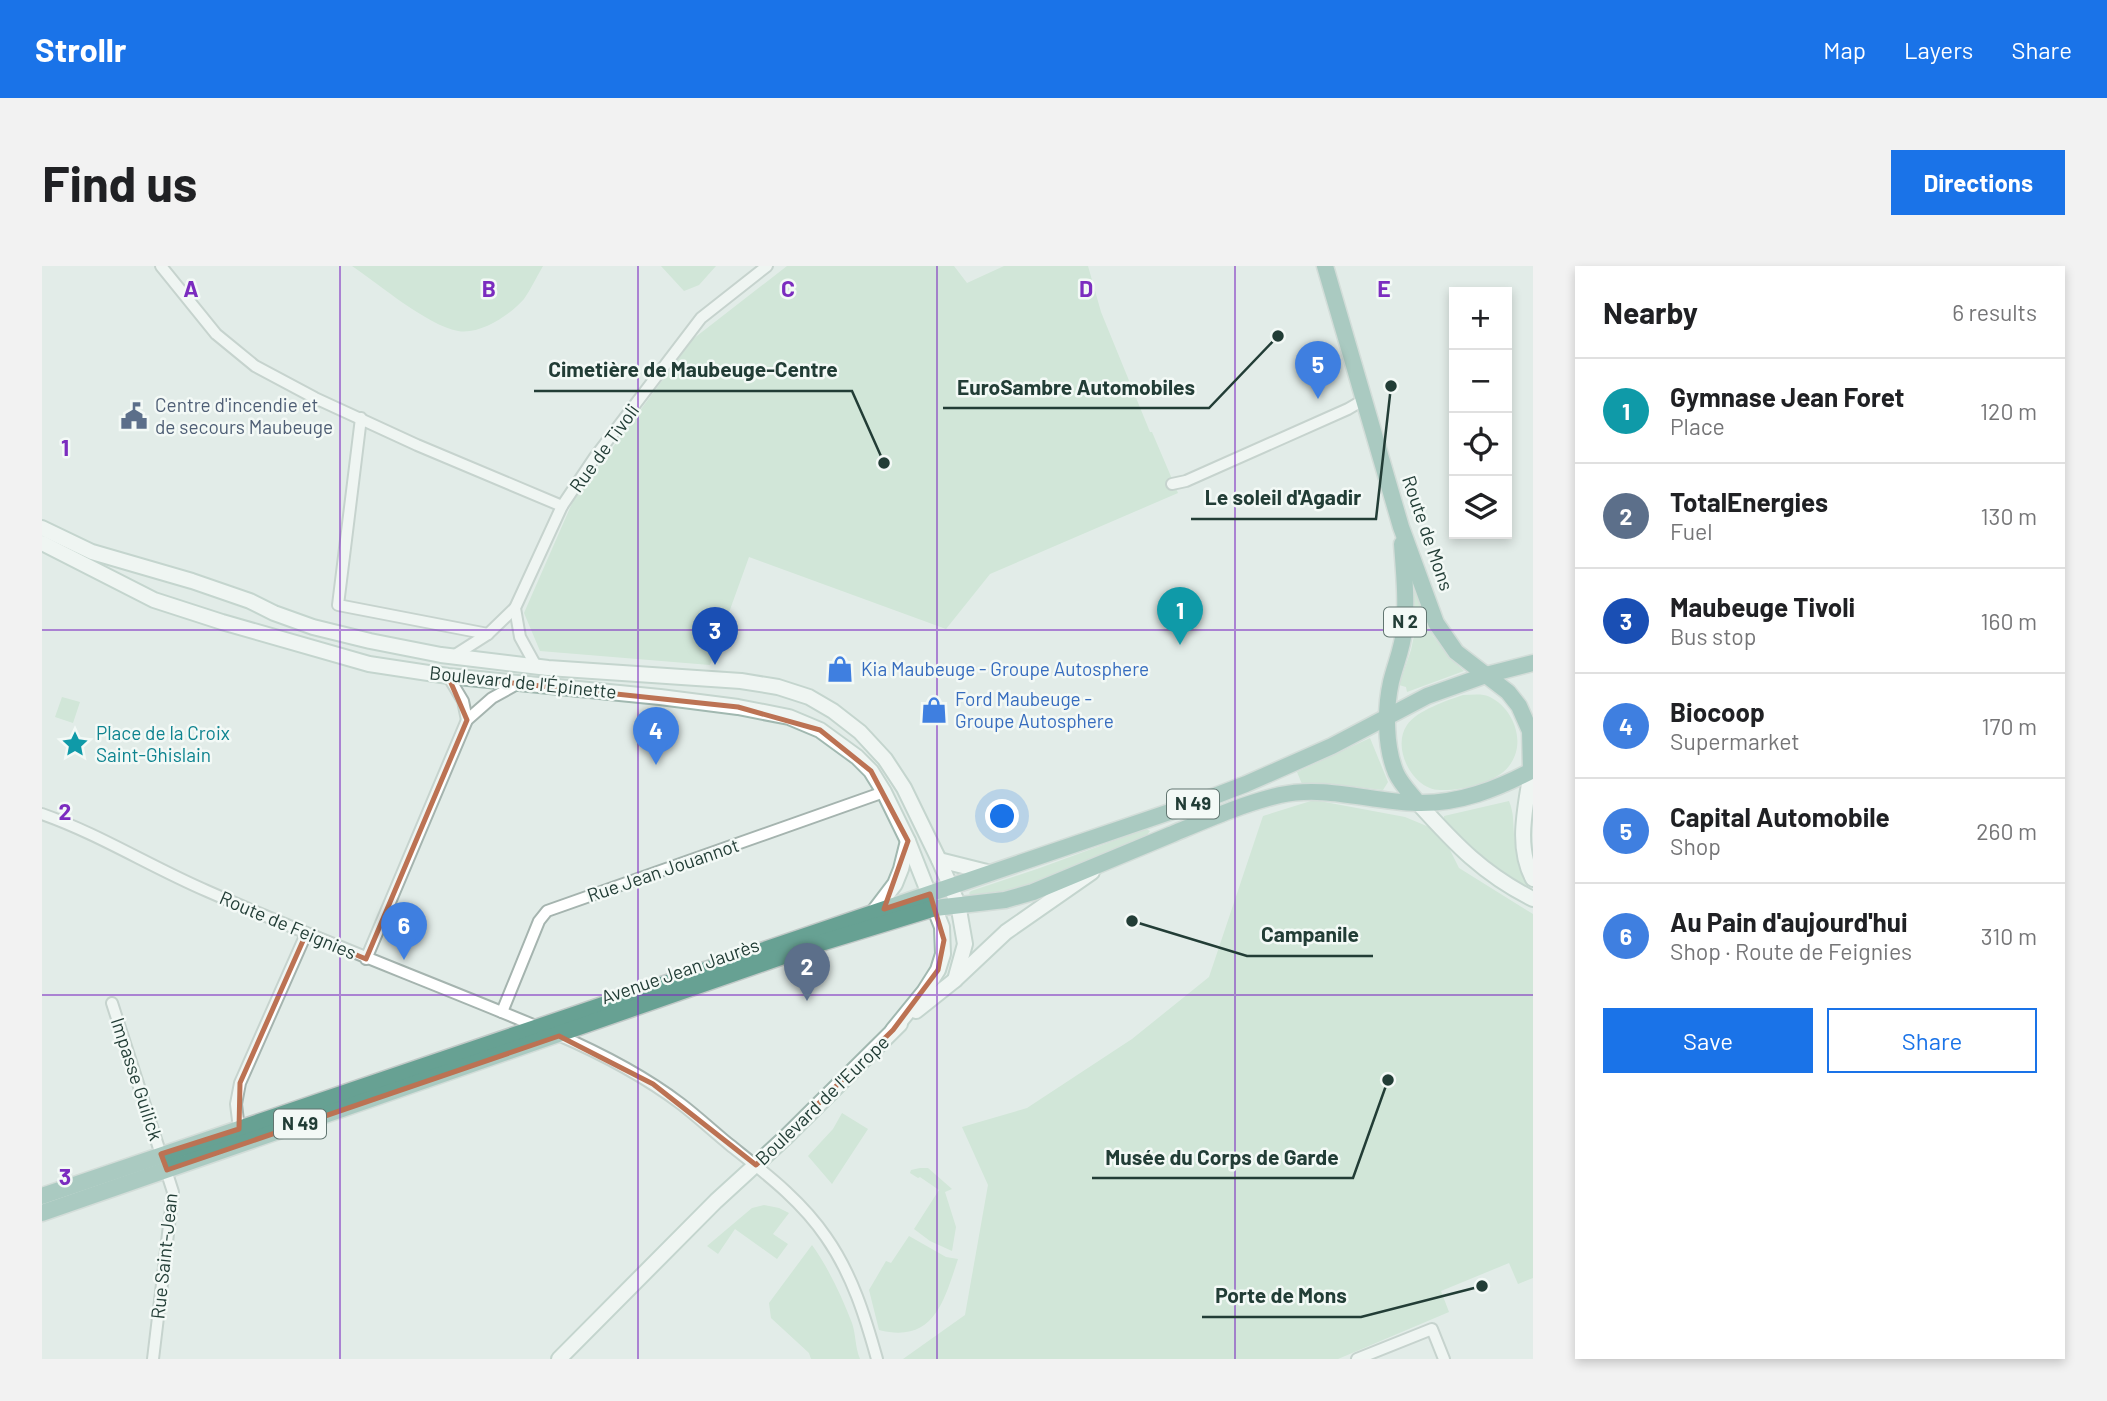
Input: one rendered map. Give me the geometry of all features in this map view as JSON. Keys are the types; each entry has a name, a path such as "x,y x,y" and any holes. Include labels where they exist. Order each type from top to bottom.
{"main road":[{"name":"Route de Mons","path":"1325,266 1401,527 1436,623 1456,652 1486,675"},
{"name":"N 2","path":"1401,527 1405,620 1390,685 1388,715 1391,755 1396,772 1418,803"},
{"path":"1388,715 1427,696 1486,675 1533,663"},
{"name":"N 2","path":"1486,675 1508,692 1526,720 1531,744 1532,770"},
{"name":"Avenue Jean Jaurès","path":"42,1196 164,1162 559,1035 824,942 933,901 951,887 1246,784 1332,746 1388,715"},
{"path":"1418,803 1475,796 1532,770"},
{"name":"Avenue Jean Jaurès","path":"42,1213 239,1129 873,913 933,901 958,904 1005,900 1033,892 1231,810 1281,795 1337,793 1418,803"}],"street":[{"path":"161,266 216,334 255,366 315,398 417,445 562,506"},
{"name":"Rue de Tivoli","path":"515,608 562,506 595,457 701,318 766,266"},
{"path":"1172,484 1197,476 1365,399"},
{"path":"361,418 338,606 488,634"},
{"name":"Boulevard de l'Épinette","path":"42,528 92,552 192,581 313,627 370,642 452,657 536,666 741,681 778,687 809,697 860,732 885,759 904,788 958,904 965,944 955,980"},
{"name":"Boulevard de l'Épinette","path":"42,543 154,600 369,664 448,676 738,707 789,717 820,730 871,771 908,841 942,927 943,954 938,970 893,1030"},
{"path":"452,657 488,634 515,608"},
{"path":"515,608 520,637 536,666"},
{"path":"448,676 463,701 467,720"},
{"path":"366,958 467,720 492,698 520,683"},
{"path":"1532,770 1522,838 1523,853 1533,879"},
{"name":"Rue Jean Jouannot","path":"502,1012 539,921 547,911 884,792"},
{"path":"1418,803 1470,859 1499,880 1533,899"},
{"name":"Route de Feignies","path":"42,814 199,888 306,934 591,1049 653,1084 783,1186 827,1238 857,1293 877,1359"},
{"path":"873,913 895,884 908,841"},
{"path":"939,860 990,873"},
{"name":"Boulevard de l'Europe","path":"559,1359 716,1201 893,1030 955,980 1006,932 1105,863"},
{"path":"239,1129 236,1104 240,1083 306,934"},
{"name":"Impasse Guilick","path":"113,1003 164,1162"},
{"name":"Rue Saint-Jean","path":"153,1359 173,1192 164,1162"},
{"path":"1357,1359 1432,1329 1444,1359"}],"highlighted area":[{"path":"448,676 738,707 820,730 871,771 908,841 884,909 930,894 944,940 938,970 893,1030 756,1165 653,1084 559,1036 167,1170 161,1154 239,1129 240,1083 306,934 366,959 467,720"}],"green space":[{"path":"352,266 543,266 524,299 511,311 485,327 458,331 432,321"},
{"path":"661,266 716,266 699,285 684,291"},
{"path":"787,266 954,266 967,283 1004,266 1088,266 1101,312 1178,493 990,574 946,629 749,557 710,665 540,651 524,613 573,501 693,339"},
{"path":"1407,567 1433,636 1464,671 1407,692 1406,687 1399,685 1417,622"},
{"path":"1463,695 1487,696 1506,710 1517,737 1514,757 1503,772 1478,785 1458,789 1430,788 1421,783 1407,766 1403,756 1403,734 1407,725 1417,715"},
{"path":"62,697 80,702 73,723 55,717"},
{"path":"1370,738 1388,782 1383,790 1332,784 1302,784 1297,772"},
{"path":"1314,800 1405,817 1441,832 1459,868 1533,914 1533,1278 1518,1284 1509,1263 1441,1291 1449,1312 1338,1359 903,1359 965,1315 988,1185 962,1127 1027,1108 1132,1039 1209,977 1263,816"},
{"path":"1509,801 1517,854 1528,885 1522,888 1486,866 1444,823 1444,816"},
{"path":"1146,829 1150,831 1147,835 1038,882 993,894 971,896 969,893 971,891"},
{"path":"842,1113 868,1129 832,1184 808,1156 833,1129"},
{"path":"928,1168 952,1189 945,1192 956,1227 952,1251 930,1241 914,1229 939,1190 910,1173 911,1170"},
{"path":"764,1205 789,1213 773,1234 788,1244 777,1259 735,1229 718,1254 707,1246 752,1208"},
{"path":"909,1236 946,1257 958,1259 941,1304 934,1316 924,1325 913,1331 898,1333 879,1330 869,1290 886,1261 891,1263"},
{"path":"812,1245 848,1313 860,1359 811,1359 809,1353 771,1318 769,1303"}],"place":[{"name":"EuroSambre Automobiles","path":"1278,336"},
{"name":"Le soleil d'Agadir","path":"1391,386"},
{"name":"Capital Automobile","path":"1318,399"},
{"name":"Centre d'incendie et de secours Maubeuge","path":"134,416"},
{"name":"Cimetière de Maubeuge-Centre","path":"884,463"},
{"name":"Gymnase Jean Foret","path":"1180,645"},
{"name":"Maubeuge Tivoli","path":"715,665"},
{"name":"Kia Maubeuge - Groupe Autosphere","path":"840,669"},
{"name":"Ford Maubeuge - Groupe Autosphere","path":"934,710"},
{"name":"Place de la Croix Saint-Ghislain","path":"75,744"},
{"name":"Biocoop","path":"656,765"},
{"name":"Campanile","path":"1132,921"},
{"name":"Au Pain d'aujourd'hui","path":"404,960"},
{"name":"TotalEnergies","path":"807,1001"},
{"name":"Musée du Corps de Garde","path":"1388,1080"},
{"name":"Porte de Mons","path":"1482,1286"}]}
